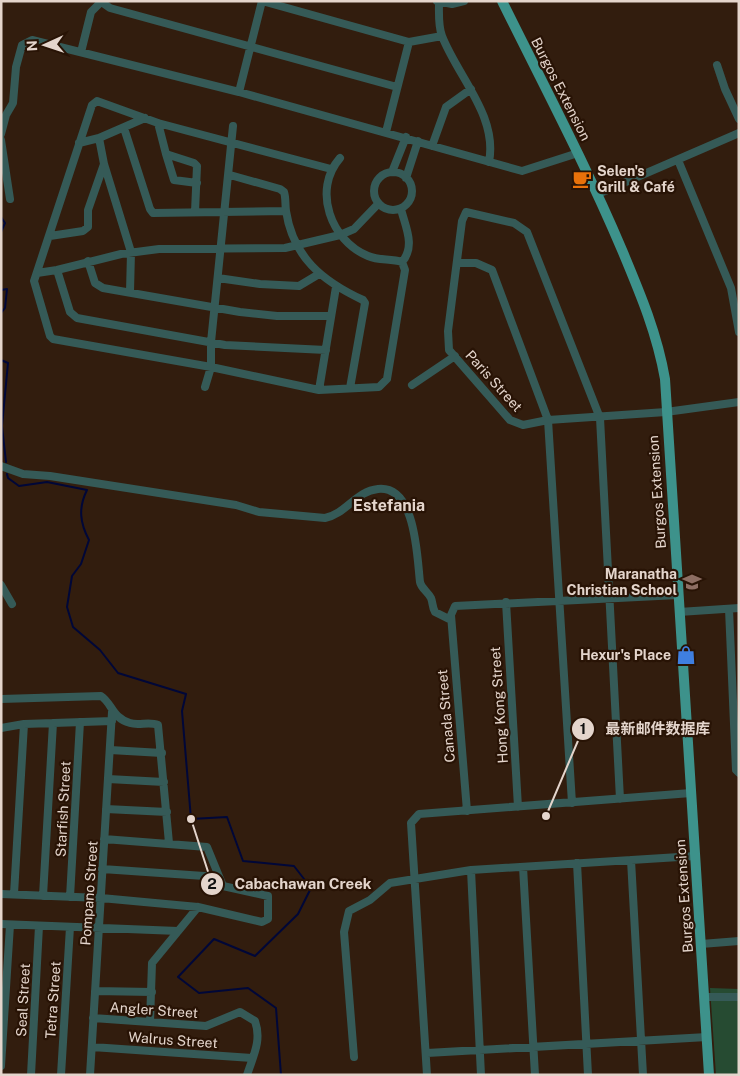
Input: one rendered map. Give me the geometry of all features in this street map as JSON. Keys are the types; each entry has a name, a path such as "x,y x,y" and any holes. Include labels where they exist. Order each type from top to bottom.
{"main road":[{"name":"Burgos Extension","path":"502,1 598,194 660,347 665,379 709,1075"}],"street":[{"path":"239,92 262,1 409,42 442,36"},
{"path":"464,1 452,4 438,1 442,36 471,89 491,137 492,148 489,162"},
{"path":"81,52 91,12 100,2 110,8 397,87"},
{"path":"1,134 6,116 13,103 16,67 22,45 32,40 239,92 406,137 522,171 578,153"},
{"path":"386,132 409,42"},
{"path":"717,65 725,89 739,119"},
{"path":"432,146 446,107 471,89"},
{"path":"332,168 158,123 97,101 92,106 79,142 34,281 47,331 54,339 211,367 319,390 379,387 387,379 405,270 402,262 409,248 410,240 400,208"},
{"path":"79,142 99,138 144,118"},
{"path":"158,123 174,180 197,183"},
{"path":"205,387 211,367 211,342 220,248 230,176 233,126"},
{"path":"124,128 150,209 153,213 286,211"},
{"path":"598,194 739,133"},
{"path":"392,172 406,137"},
{"path":"99,138 104,164 131,252 130,292"},
{"path":"1,140 10,199"},
{"path":"406,178 418,141"},
{"path":"166,154 194,162 198,169 195,212"},
{"path":"340,158 332,168 327,183 328,202 334,228 347,244 366,256 402,262"},
{"path":"678,160 731,288 739,332"},
{"path":"50,236 83,231 88,227 88,210 104,164"},
{"path":"392,172 406,178 412,194 409,201 400,208 390,210 378,204 374,193 377,180 385,174 392,172"},
{"path":"230,176 280,189 285,196 286,211 296,245 319,274 336,287 365,303 350,388"},
{"path":"37,273 131,252 159,249 220,248 267,250 296,245 340,234 360,224 378,204"},
{"name":"Paris Street","path":"600,418 527,232 514,223 469,211 464,214 448,331 449,350 510,420 523,425 548,420 600,418 666,412 739,402"},
{"path":"88,261 95,283 99,286 215,308 277,316 331,316"},
{"path":"457,263 476,263 492,270 548,420 572,803"},
{"path":"57,270 72,316 211,342 257,348 326,350"},
{"path":"218,278 260,284 299,286 319,274"},
{"path":"319,390 336,287"},
{"path":"412,385 454,356"},
{"path":"600,418 620,799"},
{"path":"1,466 23,474 50,476 236,505 259,512 325,518 334,516 368,491 389,490 397,494 403,502 417,539 422,585 432,600 435,612 451,620 451,610 454,606 678,595"},
{"path":"1,585 12,604"},
{"name":"Hong Kong Street","path":"506,602 518,807"},
{"path":"729,608 736,770 739,773"},
{"path":"679,612 739,608"},
{"name":"Canada Street","path":"451,620 467,811"},
{"path":"1,700 101,696 105,699 112,712 129,723 158,725 169,843"},
{"name":"Pompano Street","path":"90,1075 112,712"},
{"path":"1,728 24,724 112,721"},
{"name":"Starfish Street","path":"70,897 80,722"},
{"path":"43,896 53,723"},
{"path":"14,894 24,724"},
{"path":"110,750 162,753"},
{"path":"108,779 164,782"},
{"path":"427,1075 411,823 414,817 419,814 691,793"},
{"path":"106,809 167,812"},
{"path":"1,894 101,898 198,907 262,922 268,919 270,899 266,894 225,888 207,847 104,839"},
{"path":"354,1057 344,932 345,919 349,911 370,900 390,882 472,870 695,856"},
{"path":"631,860 643,1075"},
{"path":"577,863 588,1075"},
{"path":"523,867 534,1075"},
{"path":"102,869 219,877"},
{"path":"472,870 481,1075"},
{"path":"150,1022 152,963 198,907"},
{"path":"1,924 178,931"},
{"path":"1,1066 10,925"},
{"name":"Seal Street","path":"31,1075 39,926"},
{"name":"Tetra Street","path":"61,1075 70,927"},
{"path":"701,944 739,941"},
{"path":"95,991 152,992"},
{"path":"704,997 738,999"},
{"name":"Angler Street","path":"93,1018 206,1026 240,1012 255,1021 258,1030 259,1040 252,1058"},
{"path":"426,1053 707,1037"},
{"name":"Walrus Street","path":"92,1047 252,1058"},
{"path":"247,1075 252,1058"}],"green space":[{"path":"710,988 739,989 739,1075 716,1075"}],"waterway":[{"path":"1,217 5,223 1,232"},
{"path":"1,290 7,289 5,308 1,313"},
{"path":"1,360 8,363 2,426 6,462"},
{"path":"7,474 8,478 19,486 47,482 87,490 82,503 81,515 89,540 81,564 72,576 67,607 73,627 100,650 118,673 186,694 182,711 191,819 227,817 243,861 294,866 311,888 298,914 255,956 214,939 178,977 199,993 248,988 276,1008 281,1075"}],"place":[{"name":"Selen's Grill & Café","path":"582,179"},
{"name":"Maranatha Christian School","path":"692,582"},
{"name":"Hexur's Place","path":"686,655"},
{"name":"最新邮件数据库","path":"546,816"},
{"name":"Cabachawan Creek","path":"191,819"}],"district":[{"name":"Estefania","path":"389,505"}]}
